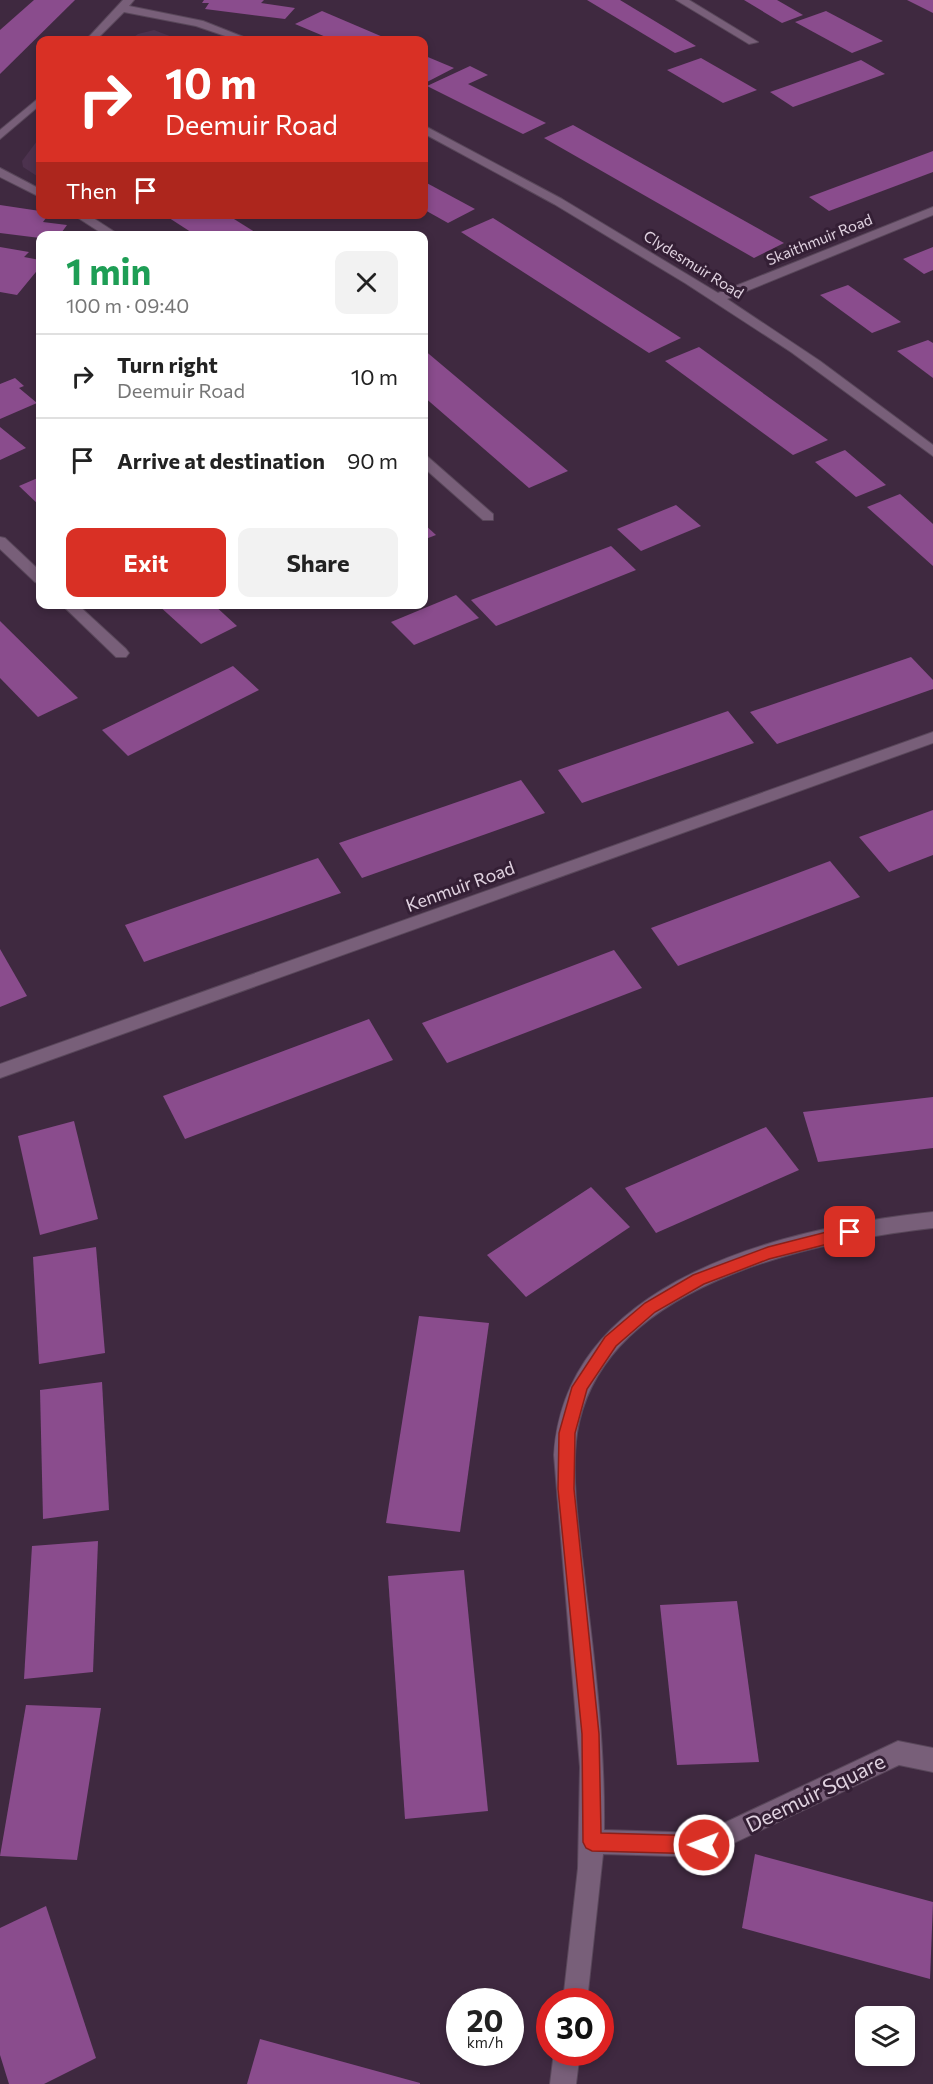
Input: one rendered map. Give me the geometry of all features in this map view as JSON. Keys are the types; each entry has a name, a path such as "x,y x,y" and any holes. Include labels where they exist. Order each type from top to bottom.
{"street":[{"path":"681,0 753,42"},
{"path":"95,36 126,4 199,23 235,36"},
{"path":"0,136 36,104"},
{"name":"Clydesmuir Road","path":"428,131 589,219 717,298 818,366 933,452"},
{"path":"0,172 36,192"},
{"name":"Skaithmuir Road","path":"717,298 933,211"},
{"path":"86,219 107,231"},
{"path":"428,464 488,517"},
{"path":"0,541 36,575"},
{"path":"73,609 121,653"},
{"name":"Kenmuir Road","path":"0,1071 933,737"},
{"path":"576,1988 592,1842 590,1734 574,1594 566,1489 567,1433 580,1387 610,1342 650,1308 699,1279 768,1253 850,1232 933,1221"},
{"name":"Deemuir Square","path":"592,1842 704,1845 898,1753 933,1760"},
{"path":"562,2084 565,2066"}],"shaded area":[{"path":"154,30 170,36 135,36"},
{"path":"36,142 36,175 23,167 22,161"}],"building":[{"path":"34,0 75,0 0,74 0,30"},
{"path":"204,0 264,0 261,3 295,8 285,19 205,9 209,3 202,3"},
{"path":"587,0 620,0 696,46 675,53"},
{"path":"744,0 777,0 803,15 782,23"},
{"path":"907,0 933,0 933,13"},
{"path":"322,11 381,36 324,36 295,24"},
{"path":"826,11 883,41 852,53 795,22"},
{"path":"428,57 454,68 428,81"},
{"path":"701,58 757,90 723,103 667,70"},
{"path":"861,60 885,74 793,107 770,92"},
{"path":"470,66 488,75 468,84 546,123 523,134 428,86"},
{"path":"573,125 784,243 754,258 544,138"},
{"path":"933,151 933,172 829,211 809,197"},
{"path":"428,184 475,209 448,223 428,212"},
{"path":"0,205 36,210 36,219 67,225 63,231 36,231 36,238 0,233"},
{"path":"493,218 681,338 649,353 461,232"},
{"path":"171,219 234,219 253,231 189,231"},
{"path":"0,247 29,252 24,257 36,259 36,272 17,295 0,292"},
{"path":"933,247 933,270 924,274 903,259"},
{"path":"848,285 901,322 872,333 820,295"},
{"path":"928,340 933,343 933,378 897,351"},
{"path":"699,347 828,440 793,455 665,361"},
{"path":"428,353 568,471 529,488 428,400"},
{"path":"15,378 24,386 19,388 36,403 0,419 0,384"},
{"path":"0,427 26,448 0,460"},
{"path":"845,450 886,485 856,497 815,462"},
{"path":"36,479 36,502 19,486"},
{"path":"900,494 933,524 933,566 867,507"},
{"path":"676,505 701,526 641,551 617,529"},
{"path":"428,528 436,535 428,538"},
{"path":"611,546 636,570 496,626 471,600"},
{"path":"456,595 479,618 414,645 391,622 422,609 428,609 428,607"},
{"path":"162,609 218,609 237,626 201,644"},
{"path":"0,621 78,698 38,717 0,678"},
{"path":"911,657 933,680 933,689 777,744 750,712"},
{"path":"233,666 259,690 128,756 102,730"},
{"path":"728,711 754,743 582,803 558,770"},
{"path":"521,780 545,813 362,878 339,843"},
{"path":"933,810 933,855 889,872 859,837"},
{"path":"318,858 341,893 144,962 125,925"},
{"path":"830,861 860,897 678,966 651,928"},
{"path":"0,949 27,996 0,1007"},
{"path":"614,950 642,988 447,1063 422,1023"},
{"path":"369,1019 393,1060 185,1139 163,1096"},
{"path":"933,1097 933,1148 818,1162 803,1112"},
{"path":"74,1121 98,1219 40,1235 18,1136"},
{"path":"766,1127 799,1170 656,1233 625,1188"},
{"path":"591,1187 630,1227 526,1297 487,1255"},
{"path":"96,1247 105,1353 39,1364 33,1257"},
{"path":"419,1316 489,1323 460,1532 386,1523"},
{"path":"102,1382 109,1510 43,1519 40,1390"},
{"path":"98,1541 93,1672 24,1679 32,1546"},
{"path":"464,1570 488,1811 405,1819 388,1576"},
{"path":"737,1601 759,1762 677,1765 660,1605"},
{"path":"26,1705 101,1708 77,1860 0,1856"},
{"path":"755,1854 933,1902 930,1979 742,1928"},
{"path":"46,1906 96,2058 44,2084 9,2084 0,2055 0,1928"},
{"path":"260,2039 420,2083 420,2084 247,2084"}],"route":[{"path":"704,1845 592,1842 590,1734 574,1594 566,1489 567,1433 580,1387 610,1342 650,1308 699,1279 768,1253 850,1232"}]}
